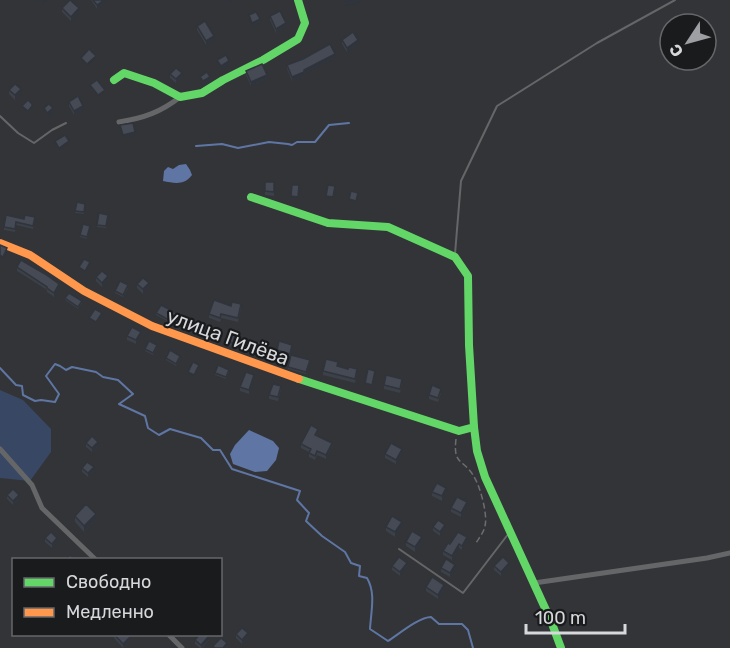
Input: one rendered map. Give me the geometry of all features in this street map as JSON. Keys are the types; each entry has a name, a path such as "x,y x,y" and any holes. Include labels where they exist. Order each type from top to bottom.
{"street":[{"path":"119,122 142,118 168,107 180,97 202,93 298,39 305,23 298,0"},
{"path":"114,80 124,73 155,84 180,97"},
{"path":"251,197 328,223 388,227 455,257 468,276 469,345 477,451 485,477 551,621 561,648"},
{"name":"улица Гилёва","path":"0,243 30,255 84,291 152,326 289,376 459,431"},
{"path":"459,431 474,427"},
{"path":"0,449 32,485 42,508 94,558"},
{"path":"534,583 730,553"},
{"path":"170,636 182,648"}],"lane":[{"path":"455,257 461,181 497,106 597,43 675,0"},
{"path":"0,116 18,133 34,143 66,123"},
{"path":"399,549 463,593 510,532"}],"path":[{"path":"459,431 455,453 458,460 472,474 483,499 486,526 476,543"}],"shaded area":[{"path":"186,164 192,175 186,181 179,183 163,181 164,171 168,167 173,169"},
{"path":"0,390 23,400 51,429 51,452 30,481 0,478"},
{"path":"249,430 273,441 279,448 276,460 267,471 255,472 233,464 230,454"}],"building":[{"path":"70,0 79,8 71,17 62,8"},
{"path":"93,0 104,0 97,5"},
{"path":"280,11 286,23 276,29 270,16"},
{"path":"256,12 260,19 252,23 249,15"},
{"path":"205,21 214,36 206,41 197,26"},
{"path":"353,32 358,40 347,48 342,40"},
{"path":"330,44 335,54 292,77 287,65"},
{"path":"89,49 96,56 87,64 81,58"},
{"path":"226,55 229,61 221,66 217,60"},
{"path":"262,64 267,75 251,82 246,71"},
{"path":"176,68 182,73 176,79 170,74"},
{"path":"207,72 210,77 203,81 200,77"},
{"path":"97,80 105,90 98,95 90,85"},
{"path":"15,84 21,89 15,95 9,90"},
{"path":"78,96 83,106 74,111 69,102"},
{"path":"28,100 32,106 28,111 22,106"},
{"path":"49,104 53,108 47,113 44,108"},
{"path":"133,123 135,132 123,135 120,125"},
{"path":"65,135 69,141 59,148 55,141"},
{"path":"265,182 274,182 274,192 265,191"},
{"path":"292,185 299,185 298,197 291,196"},
{"path":"328,185 335,186 333,197 326,196"},
{"path":"351,191 358,193 356,201 349,199"},
{"path":"77,202 85,204 84,212 75,211"},
{"path":"99,213 108,215 106,226 97,225"},
{"path":"6,215 24,219 25,215 35,217 33,226 16,222 15,229 4,227"},
{"path":"83,224 90,226 87,237 80,235"},
{"path":"0,245 7,248 3,257 0,255"},
{"path":"84,259 90,262 85,271 79,267"},
{"path":"21,260 59,284 54,293 17,267"},
{"path":"102,271 108,276 102,283 96,277"},
{"path":"143,278 149,283 143,289 137,284"},
{"path":"120,281 128,285 123,295 115,291"},
{"path":"69,293 82,301 78,307 65,298"},
{"path":"214,300 231,306 232,302 241,304 238,318 221,314 220,318 209,314"},
{"path":"161,305 184,317 180,326 156,313"},
{"path":"95,309 102,313 96,322 89,318"},
{"path":"206,326 214,329 211,337 203,334"},
{"path":"132,327 141,332 136,340 127,336"},
{"path":"227,333 235,335 233,343 225,341"},
{"path":"149,341 157,345 153,353 145,349"},
{"path":"255,341 262,342 259,352 253,351"},
{"path":"279,341 292,345 290,354 277,350"},
{"path":"170,350 180,356 176,364 166,358"},
{"path":"291,355 310,360 306,372 288,367"},
{"path":"326,359 338,362 337,366 357,369 355,379 323,371"},
{"path":"193,362 199,365 194,375 188,372"},
{"path":"218,365 229,370 226,377 215,373"},
{"path":"368,369 375,371 372,385 365,383"},
{"path":"246,372 254,375 249,390 240,387"},
{"path":"386,375 402,379 400,389 384,385"},
{"path":"273,384 281,386 278,397 269,395"},
{"path":"432,385 441,389 438,398 429,395"},
{"path":"311,425 318,429 315,435 332,443 326,455 317,451 315,456 309,453 311,449 301,444"},
{"path":"92,436 98,442 92,448 86,443"},
{"path":"391,443 402,449 396,460 385,454"},
{"path":"87,462 94,467 88,473 82,468"},
{"path":"437,483 446,488 442,496 432,492"},
{"path":"13,489 19,495 13,501 7,495"},
{"path":"457,497 467,502 461,513 451,508"},
{"path":"86,504 96,514 84,526 75,516"},
{"path":"392,516 402,522 395,532 386,527"},
{"path":"438,520 445,525 440,532 433,527"},
{"path":"412,531 422,537 415,547 406,542"},
{"path":"51,532 57,538 52,544 45,538"},
{"path":"458,532 467,537 462,546 459,544 452,556 443,551"},
{"path":"399,557 407,563 400,572 392,566"},
{"path":"503,557 509,563 501,572 494,566"},
{"path":"446,559 455,565 450,573 441,568"},
{"path":"432,577 444,585 438,595 426,587"},
{"path":"242,628 248,633 242,640 236,634"},
{"path":"116,636 131,636 123,644"},
{"path":"198,636 209,636 201,645 195,640"},
{"path":"221,638 227,643 223,648 215,648 213,646"}],"waterway":[{"path":"196,146 222,144 238,148 269,142 292,145 297,142 315,142 329,125 349,123"},
{"path":"0,368 16,385 22,386 23,395 35,401 55,402 59,394 46,376 55,364 66,370 72,367 118,380 133,394 119,404 145,416 148,428 159,435 170,429 201,438 213,450 220,450 232,469 300,491 297,500 309,513 306,521 345,552 351,563 360,566 359,576 367,578 372,596 370,629 388,641 415,623 431,617 439,624 462,624 468,630 473,648"}],"traffic: fast":[{"path":"114,80 124,73 154,83 180,97 202,93 298,39 305,23 298,0"},
{"path":"251,197 328,223 388,227 455,257 468,276 474,427 459,431 299,379"},
{"path":"474,427 477,451 485,477 551,621 561,648"}],"traffic: slow":[{"path":"0,243 30,255 84,291 152,326 299,379"}]}
